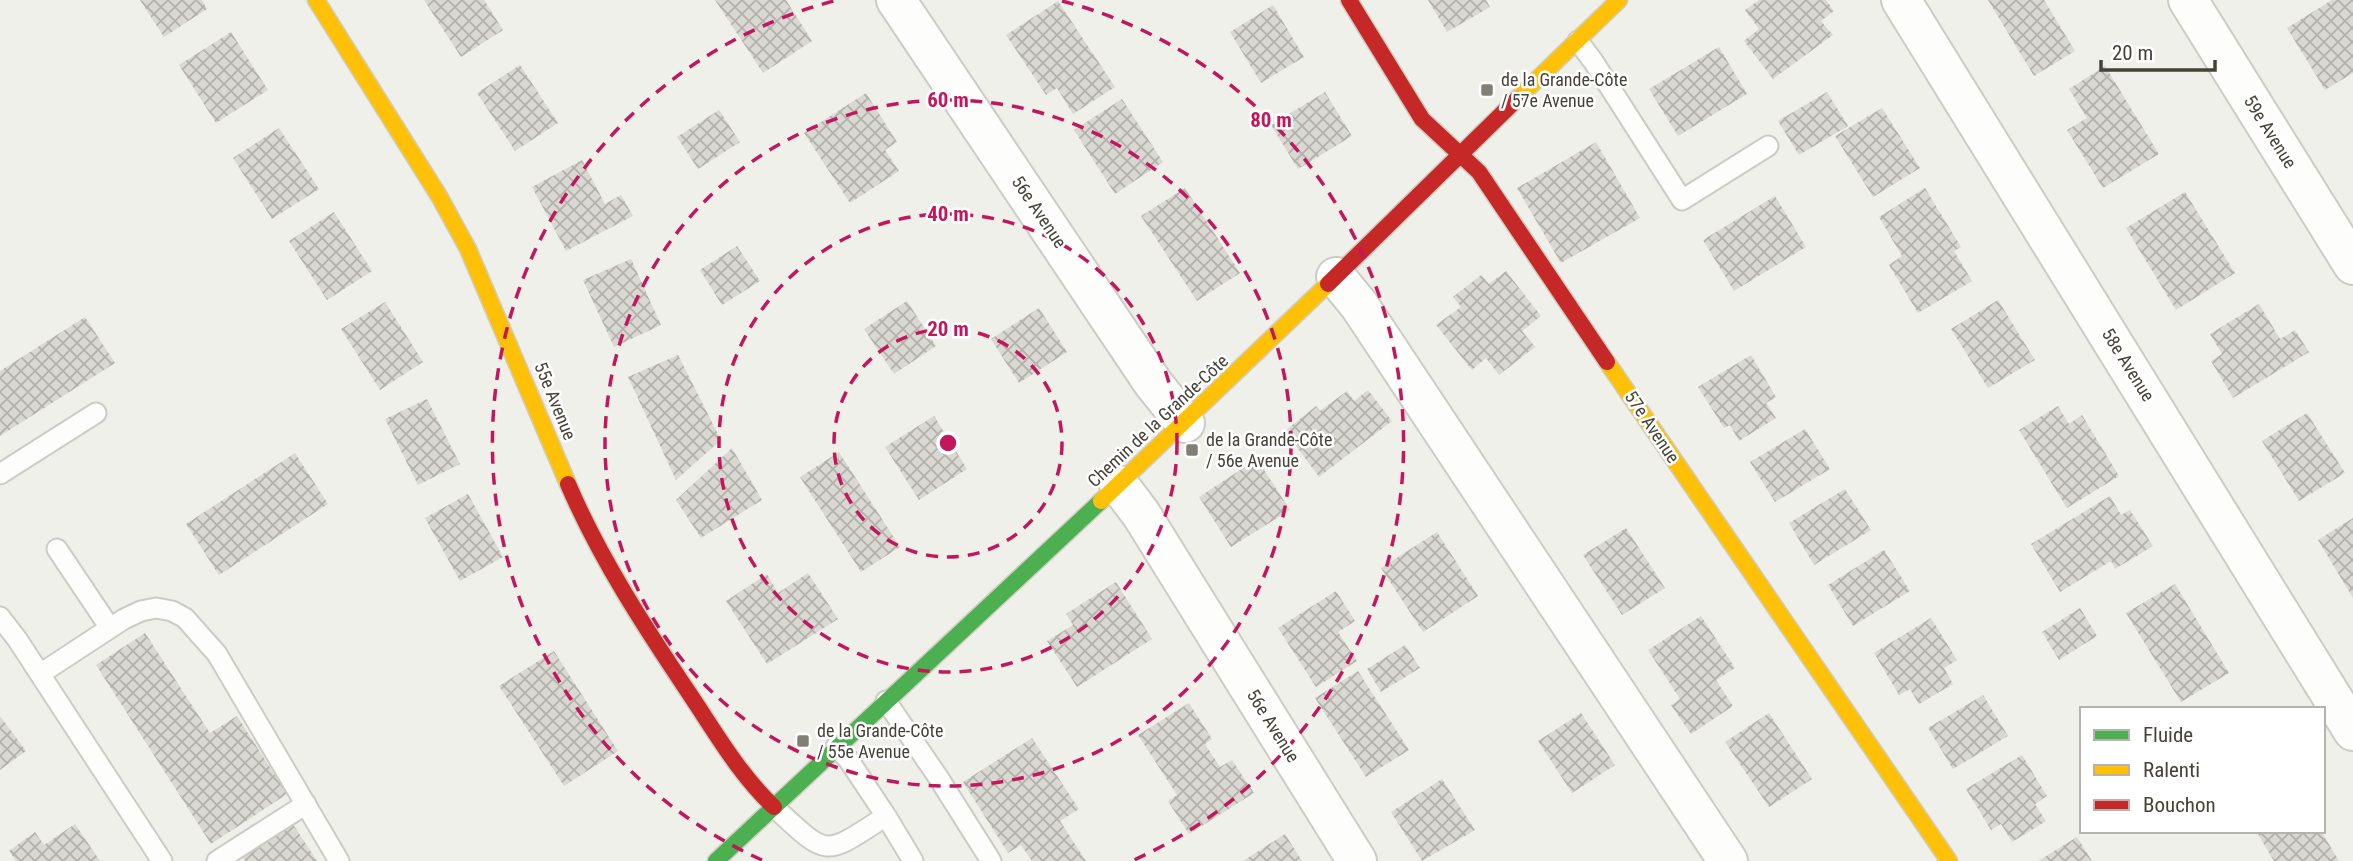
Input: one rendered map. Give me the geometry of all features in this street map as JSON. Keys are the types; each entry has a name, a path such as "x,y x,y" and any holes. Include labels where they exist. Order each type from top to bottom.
{"street":[{"name":"55e Avenue","path":"316,0 464,240 574,497 606,560 671,666 738,767 774,807"},
{"name":"56e Avenue","path":"897,0 1153,383 1185,423"},
{"name":"57e Avenue","path":"1349,0 1422,119 1487,183 1949,861"},
{"name":"Chemin de la Grande-Côte","path":"716,861 1185,423 1619,0"},
{"name":"58e Avenue","path":"1901,0 2353,731"},
{"name":"59e Avenue","path":"2188,0 2353,265"},
{"path":"1336,277 1359,305 1728,861"},
{"name":"56e Avenue","path":"1119,485 1141,514 1357,861"}],"lane":[{"path":"1578,41 1682,200 1768,146"},
{"path":"0,474 96,412"},
{"path":"57,548 110,628"},
{"path":"40,674 141,611 156,608 172,611 184,618 217,654 339,861"},
{"path":"0,617 162,861"},
{"path":"886,701 991,861"},
{"path":"836,747 848,759 913,861"},
{"path":"217,861 306,804"},
{"path":"774,807 808,838 829,848 845,843 886,816"}],"building":[{"path":"140,0 202,0 207,9 164,37"},
{"path":"424,0 484,0 503,30 461,57"},
{"path":"715,0 786,0 812,41 763,73"},
{"path":"1428,0 1486,0 1490,7 1447,32"},
{"path":"1759,0 1826,0 1834,11 1821,21 1833,35 1773,79 1744,41 1759,29 1745,10"},
{"path":"1988,0 2044,0 2075,51 2034,76"},
{"path":"2332,0 2353,0 2353,73 2325,90 2287,28"},
{"path":"1058,1 1115,87 1073,114 1057,88 1046,95 1006,35"},
{"path":"1273,5 1304,57 1261,83 1230,32"},
{"path":"231,32 268,90 216,123 179,65"},
{"path":"1719,47 1747,94 1678,136 1649,89"},
{"path":"520,65 558,123 515,151 477,93"},
{"path":"2105,66 2159,154 2103,188 2067,130 2087,118 2069,89"},
{"path":"1325,92 1352,136 1298,169 1271,125"},
{"path":"1827,92 1848,126 1799,155 1778,121"},
{"path":"866,93 897,142 885,150 899,171 850,203 804,133"},
{"path":"1122,99 1163,162 1115,194 1074,130"},
{"path":"1882,108 1920,168 1873,197 1835,136"},
{"path":"719,110 740,142 698,169 677,137"},
{"path":"279,128 319,189 272,219 233,158"},
{"path":"1596,142 1640,218 1561,263 1517,188"},
{"path":"582,160 605,204 621,195 633,216 566,251 532,187"},
{"path":"1185,188 1240,273 1197,301 1141,216"},
{"path":"1925,188 1961,247 1954,251 1972,281 1918,313 1889,265 1902,256 1879,217"},
{"path":"2185,192 2235,273 2176,310 2126,228"},
{"path":"1775,196 1806,247 1734,291 1703,240"},
{"path":"334,212 372,271 327,300 289,241"},
{"path":"737,246 760,281 722,305 700,270"},
{"path":"631,259 661,325 614,347 583,280"},
{"path":"1506,271 1541,316 1522,331 1535,347 1499,375 1486,358 1472,370 1436,325 1461,307 1453,297 1481,275 1489,284"},
{"path":"1998,300 2035,360 1988,388 1951,329"},
{"path":"907,301 936,346 894,374 864,329"},
{"path":"385,302 423,362 380,390 341,329"},
{"path":"2259,304 2280,339 2295,330 2309,352 2233,398 2211,361 2222,354 2210,334"},
{"path":"1039,308 1067,352 1019,383 991,339"},
{"path":"85,317 115,363 0,436 0,371"},
{"path":"678,355 721,440 676,480 628,377"},
{"path":"1751,355 1776,397 1766,403 1776,418 1739,441 1730,425 1724,428 1698,387"},
{"path":"1368,390 1392,421 1319,477 1285,431 1316,406 1320,411 1347,391 1354,401"},
{"path":"427,399 460,464 418,485 385,419"},
{"path":"2058,406 2069,424 2082,415 2119,476 2067,508 2019,430"},
{"path":"2307,413 2345,473 2299,501 2262,441"},
{"path":"934,416 967,469 919,500 885,447"},
{"path":"1805,429 1830,469 1775,502 1750,462"},
{"path":"732,448 762,500 701,538 676,500"},
{"path":"839,452 900,547 861,572 800,477"},
{"path":"295,453 328,504 219,575 186,524"},
{"path":"1257,459 1290,510 1231,547 1199,497"},
{"path":"1845,489 1871,530 1814,565 1789,523"},
{"path":"468,494 503,557 460,581 425,518"},
{"path":"2110,496 2121,515 2130,510 2153,546 2115,569 2111,561 2060,592 2031,544"},
{"path":"2353,518 2353,598 2318,540"},
{"path":"1626,528 1665,588 1622,615 1583,555"},
{"path":"1437,532 1478,596 1423,632 1381,568"},
{"path":"1884,550 1910,591 1853,626 1828,585"},
{"path":"808,573 838,619 767,664 726,601 767,574 778,593"},
{"path":"1116,582 1152,639 1077,687 1047,641 1073,625 1066,614"},
{"path":"2175,584 2229,673 2181,702 2126,613"},
{"path":"1336,591 1355,621 1338,632 1357,661 1316,687 1278,628"},
{"path":"2080,608 2097,636 2059,660 2042,632"},
{"path":"1701,616 1735,668 1716,680 1733,706 1691,734 1671,705 1680,699 1648,650"},
{"path":"1931,618 1957,660 1944,668 1953,684 1919,704 1910,689 1899,695 1874,653"},
{"path":"145,633 210,733 237,716 287,794 211,844 96,665"},
{"path":"1405,645 1420,668 1381,692 1367,669"},
{"path":"554,651 618,751 564,786 499,686"},
{"path":"1358,671 1409,750 1366,777 1315,698"},
{"path":"1983,695 2008,736 1953,769 1928,728"},
{"path":"1189,703 1212,739 1205,744 1220,767 1232,760 1254,793 1189,834 1168,801 1177,795 1138,735"},
{"path":"1581,713 1615,765 1572,793 1538,741"},
{"path":"1769,713 1812,779 1769,807 1725,742"},
{"path":"0,716 26,751 0,770"},
{"path":"1032,738 1079,809 1060,821 1086,861 1032,861 1021,845 1008,853 963,782"},
{"path":"2022,755 2047,796 2035,804 2046,821 2012,842 2001,824 1991,830 1966,789"},
{"path":"1442,779 1475,830 1422,861 1391,812"},
{"path":"291,821 317,861 245,861 241,853"},
{"path":"75,824 100,861 16,861 9,851 35,832 44,845"},
{"path":"2257,833 2322,833 2339,861 2274,861"},
{"path":"1285,834 1302,861 1243,861"},
{"path":"2077,837 2092,861 2038,861"}],"traffic: fast":[{"path":"716,861 1101,501"}],"traffic: slow":[{"path":"316,0 439,196 468,249 568,484"},
{"path":"1517,99 1619,0"},
{"path":"1101,501 1328,284"},
{"path":"1607,362 1949,861"}],"traffic: jam":[{"path":"1349,0 1422,119 1479,172 1607,362"},
{"path":"1328,284 1517,99"},
{"path":"568,484 594,539 641,619 730,754 750,782 774,807"}],"place":[{"name":"de la Grande-Côte / 57e Avenue","path":"1487,90"},
{"name":"de la Grande-Côte / 56e Avenue","path":"1192,450"},
{"name":"de la Grande-Côte / 55e Avenue","path":"803,741"}]}
